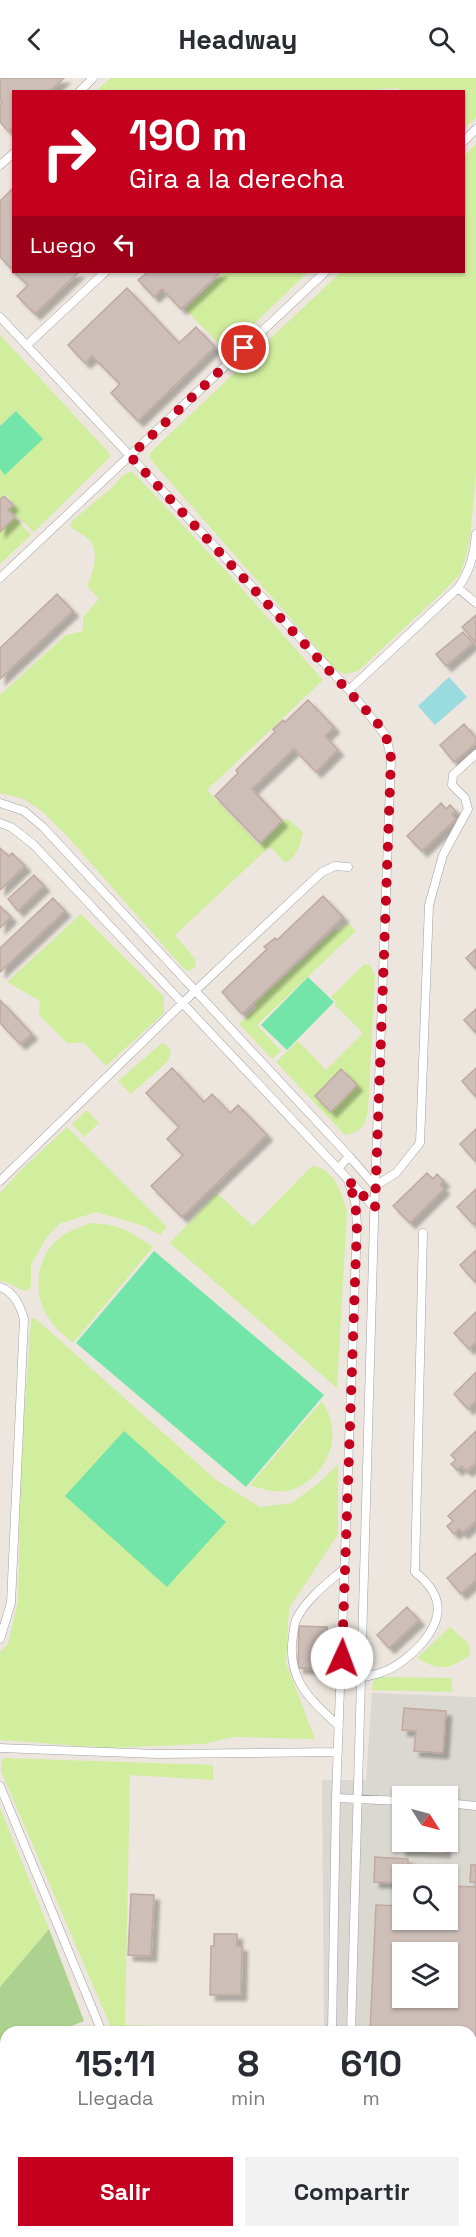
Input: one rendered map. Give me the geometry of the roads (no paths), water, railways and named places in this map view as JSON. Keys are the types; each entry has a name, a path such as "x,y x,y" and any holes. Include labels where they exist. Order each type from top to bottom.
{"lane":[{"path":"81,90 93,78"},
{"path":"465,140 476,129"},
{"path":"0,165 12,155"},
{"path":"27,345 104,273"},
{"path":"0,578 324,273"},
{"path":"0,317 349,690 386,736 391,758 375,1186 351,2026"},
{"path":"349,690 458,588 468,574 474,554 476,534"},
{"path":"458,588 476,603"},
{"path":"375,1186 396,1173 420,1143 429,905 443,855 468,809 465,798 452,785 453,775 476,754"},
{"path":"0,803 24,811 43,827 375,1186"},
{"path":"0,823 11,827 33,844 375,1208"},
{"path":"0,1181 195,991 322,872 335,866 348,867"},
{"path":"338,1169 349,1156"},
{"path":"332,2026 336,1798 357,1224 355,1201 348,1180"},
{"path":"360,1678 383,1672 399,1664 421,1643 432,1629 438,1615 437,1600 428,1583 415,1572 423,1233"},
{"path":"0,1287 13,1295 20,1305 24,1318 11,1603 0,1638"},
{"path":"339,1726 314,1704 296,1679 291,1647 296,1619 314,1596 345,1568"},
{"path":"0,1749 158,1754 338,1752"},
{"path":"0,1786 100,2026"},
{"path":"336,1798 392,1801"},
{"path":"458,1804 476,1806"}],"water":[{"path":"449,677 467,697 435,725 418,706"}]}
